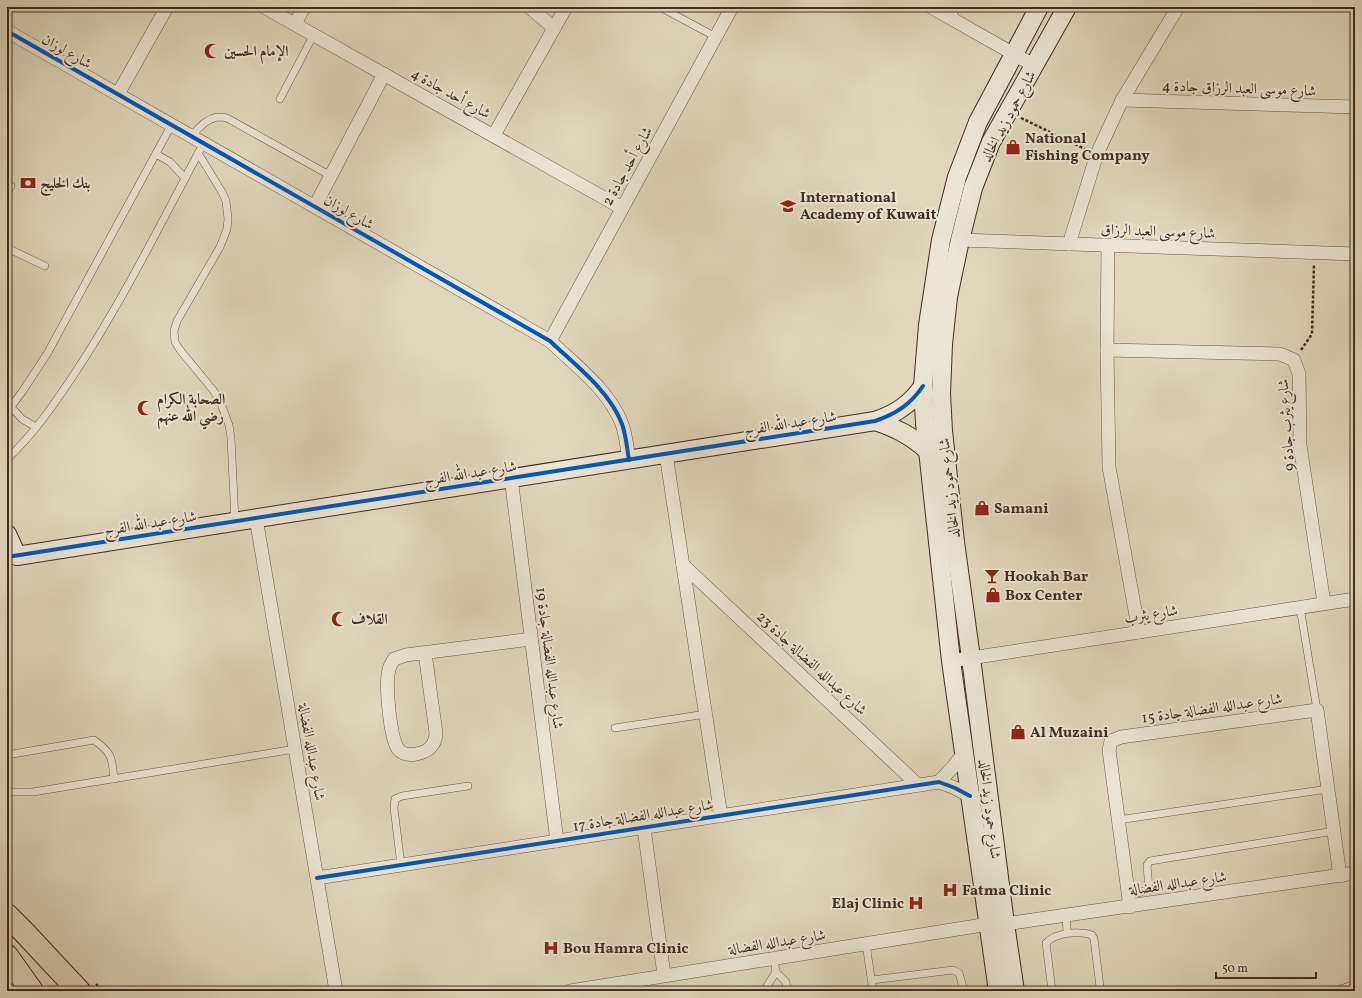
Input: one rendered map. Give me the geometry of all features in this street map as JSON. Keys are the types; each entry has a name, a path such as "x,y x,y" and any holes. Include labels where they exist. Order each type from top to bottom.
{"highway":[{"path":"7,915 79,991"},
{"path":"7,956 32,991"}],"main road":[{"name":"شارع حمود زيد الخالد","path":"1015,991 997,924 970,796 951,661 925,422 924,386 928,326 941,240 957,177 978,122 1040,7"},
{"name":"شارع حمود زيد الخالد","path":"998,991 997,924 971,658 955,542 943,431 941,394 943,344 948,297 973,188 991,142 1067,7"},
{"name":"شارع عبد الله الفرج","path":"12,557 875,421 892,415 908,404 924,386"},
{"path":"875,421 909,436 928,451"},
{"path":"7,534 12,557"}],"street":[{"path":"118,94 167,7"},
{"name":"شارع أحد جادة 4","path":"264,7 622,208"},
{"path":"295,24 304,7"},
{"path":"529,7 554,28"},
{"path":"494,135 566,7"},
{"name":"شارع أحد جادة 2","path":"550,341 732,7"},
{"path":"931,7 954,13 1014,54 1035,66"},
{"path":"1069,244 1096,154 1122,100 1178,7"},
{"name":"شارع لوزان","path":"7,31 172,124 198,143 315,206 550,341 593,382 610,401 622,424 629,460"},
{"path":"315,206 384,74"},
{"name":"شارع موسى العبد الرزاق جادة 4","path":"1122,100 1355,107"},
{"name":"شارع موسى العبد الرزاق","path":"960,240 1355,254"},
{"path":"1108,245 1107,350 1109,467 1139,632"},
{"name":"شارع يثرب جادة 9","path":"1107,350 1280,354 1294,360 1299,374 1300,445 1324,603"},
{"path":"666,454 721,816"},
{"name":"شارع عبدالله الفضالة جادة 19","path":"511,478 557,841"},
{"name":"شارع عبدالله الفضالة","path":"256,518 336,991"},
{"name":"شارع عبدالله الفضالة جادة 23","path":"683,565 918,785"},
{"name":"شارع يثرب","path":"951,661 1355,599"},
{"path":"425,653 436,732 434,743 429,750 420,754 410,754 400,751 394,742 387,691 389,670 394,659 406,655 531,638"},
{"path":"1317,710 1340,876"},
{"name":"شارع عبدالله الفضالة جادة 15","path":"1129,901 1109,750 1111,741 1116,738 1317,710"},
{"path":"939,782 964,753"},
{"name":"شارع عبدالله الفضالة جادة 17","path":"317,878 939,782 970,796"},
{"name":"شارع عبدالله الفضالة جادة 17","path":"644,828 664,975"},
{"name":"شارع عبدالله الفضالة","path":"570,991 664,975 1066,914 1129,901 1355,873"}],"lane":[{"path":"660,7 716,37"},
{"path":"280,99 314,34"},
{"path":"7,459 36,427 67,384 108,321 185,178 198,143 198,127 216,117 227,118 331,176"},
{"path":"36,427 9,410 47,354 172,124"},
{"path":"198,143 224,196 228,210 228,224 220,246 177,321 174,337 180,350 213,390 225,413 231,438 235,522"},
{"path":"156,154 170,162 185,178"},
{"path":"7,248 45,266"},
{"path":"1300,607 1317,710"},
{"path":"615,728 706,714"},
{"path":"7,755 94,740 107,749 112,761 114,779"},
{"path":"7,792 33,792 295,749"},
{"path":"401,865 394,808 395,799 402,796 468,786"},
{"path":"1118,820 1328,789"},
{"path":"1129,901 1149,889 1147,865 1150,861 1334,831"},
{"path":"1066,914 1067,933"},
{"path":"1052,991 1046,943 1049,940 1067,933 1092,935 1096,953 1100,988 1099,991"},
{"path":"866,944 873,991"},
{"path":"774,959 776,972 786,982 787,991"},
{"path":"872,980 953,970 959,973 964,991"},
{"path":"767,991 767,986 776,972"},
{"path":"1335,991 1355,984"}],"path":[{"path":"1008,112 1096,154"},
{"path":"1294,360 1312,334 1314,252"}],"cycle path":[{"path":"7,31 550,341 580,369 609,400 622,424 629,460"},
{"path":"7,557 875,421 902,408 923,386"},
{"path":"317,878 939,782 970,796"}],"place":[{"name":"الإمام الحسين","path":"212,51"},
{"name":"National Fishing Company","path":"1013,147"},
{"name":"بنك الخليج","path":"28,183"},
{"name":"International Academy of Kuwait","path":"788,206"},
{"name":"الصحابة الكرام رضي الله عنهم","path":"145,408"},
{"name":"Samani","path":"982,508"},
{"name":"Hookah Bar","path":"992,576"},
{"name":"Box Center","path":"993,595"},
{"name":"القلاف","path":"339,619"},
{"name":"Al Muzaini","path":"1018,732"},
{"name":"Fatma Clinic","path":"950,890"},
{"name":"Elaj Clinic","path":"916,903"},
{"name":"Bou Hamra Clinic","path":"551,948"}]}
